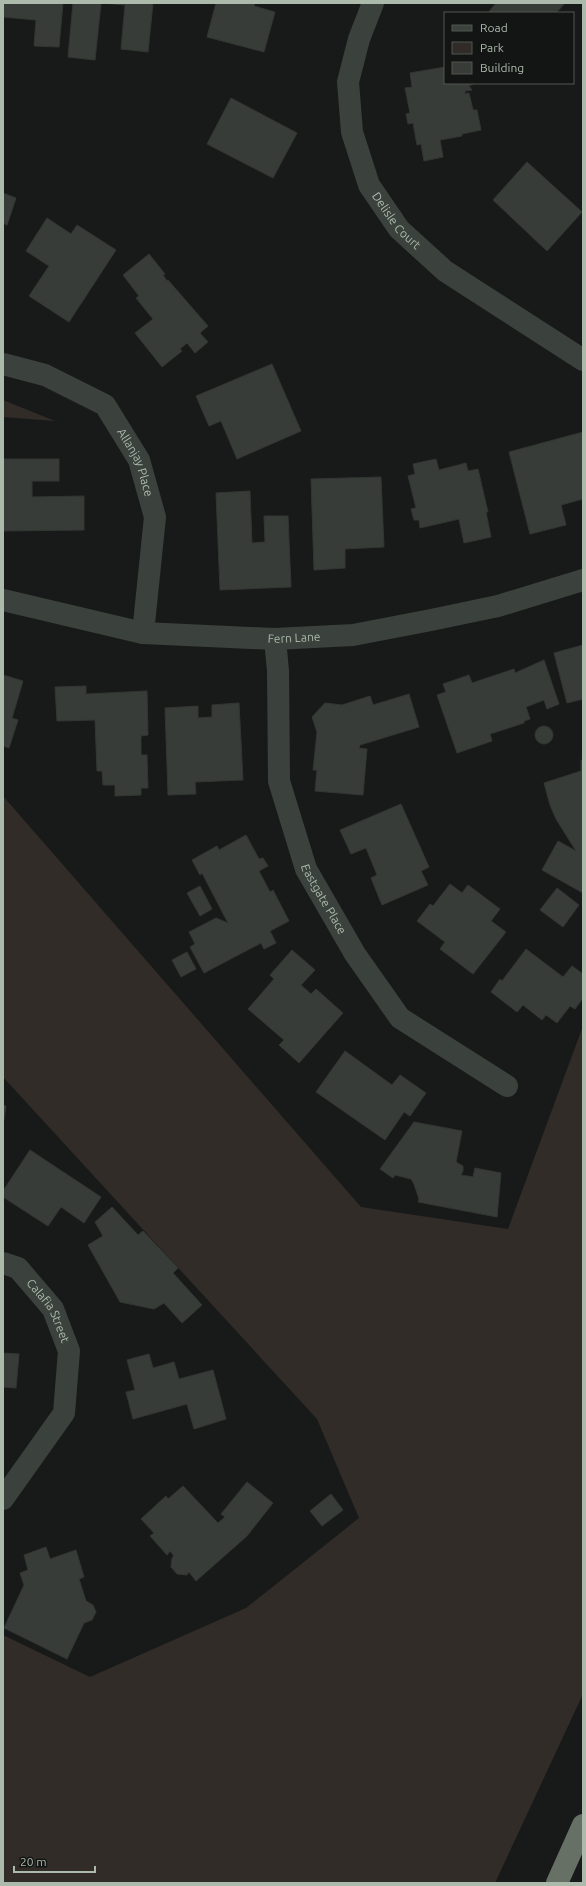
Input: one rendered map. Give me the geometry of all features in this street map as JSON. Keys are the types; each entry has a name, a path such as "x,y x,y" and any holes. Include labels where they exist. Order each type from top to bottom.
{"highway":[{"path":"557,1883 583,1825"}],"street":[{"name":"Delisle Court","path":"373,3 359,38 348,82 352,132 370,185 399,229 445,271 583,360"},
{"name":"Allanjay Place","path":"3,364 45,375 105,405 139,460 155,517 143,633"},
{"name":"Fern Lane","path":"3,600 143,633 275,639 354,634 431,620 498,606 583,580"},
{"name":"Eastgate Place","path":"275,639 278,671 279,781 306,869 355,954 400,1018 507,1086"},
{"name":"Calafia Street","path":"3,1263 18,1268 53,1309 69,1351 64,1413 3,1499"}],"green space":[{"path":"3,400 55,421 3,417"},
{"path":"3,796 361,1207 508,1229 583,1026 583,1694 495,1883 3,1883 3,1635 90,1677 246,1608 359,1518 317,1419 3,1077"}],"building":[{"path":"3,3 63,3 59,47 34,46 36,20 3,17"},
{"path":"73,3 101,3 95,60 68,57"},
{"path":"103,3 153,3 148,52 121,49 125,5"},
{"path":"216,3 255,3 254,6 275,12 264,52 207,37"},
{"path":"496,3 565,3 557,12 489,12"},
{"path":"444,67 444,84 473,84 469,86 472,90 465,91 465,94 469,93 473,110 477,110 481,130 462,134 462,136 440,140 443,157 424,161 421,144 417,145 413,123 408,124 406,114 410,113 405,88 412,87 410,73"},
{"path":"231,98 297,133 273,178 207,144"},
{"path":"527,162 582,212 547,251 493,200"},
{"path":"3,193 16,198 7,225 3,223"},
{"path":"47,218 71,234 77,225 116,250 69,322 29,296 49,266 26,251"},
{"path":"149,254 165,274 163,275 167,281 168,280 208,326 200,333 208,342 195,353 187,343 180,349 182,351 162,367 135,333 153,319 136,298 139,296 123,275"},
{"path":"272,364 301,431 237,459 221,421 209,426 196,396"},
{"path":"583,432 583,499 561,505 566,525 530,534 509,452"},
{"path":"3,459 59,459 59,481 32,481 32,497 84,496 84,530 3,531"},
{"path":"436,459 439,470 466,463 468,471 478,469 488,512 486,512 491,537 464,543 459,519 420,528 419,520 414,520 411,509 416,508 408,476 415,474 413,464"},
{"path":"381,477 384,547 345,549 345,568 314,570 311,479"},
{"path":"250,491 252,543 265,542 264,516 288,516 291,587 220,590 216,493"},
{"path":"583,645 583,699 567,703 554,653"},
{"path":"544,660 559,704 547,709 544,700 526,707 530,719 524,721 524,723 490,734 492,741 457,753 437,695 446,692 443,684 469,675 472,683 514,669 515,673"},
{"path":"3,675 23,681 12,718 18,720 9,748 3,746"},
{"path":"86,686 86,694 147,691 148,735 141,736 141,755 147,755 148,788 141,788 141,795 115,796 115,785 103,785 102,771 97,771 95,720 57,721 55,687"},
{"path":"409,694 419,727 360,745 359,748 367,749 363,795 315,791 317,770 313,770 317,732 312,717 325,703 342,705 370,696 373,705"},
{"path":"239,703 243,780 195,782 196,794 168,795 165,708 198,706 198,718 212,717 212,705"},
{"path":"540,726 548,726 553,731 551,742 548,744 540,744 535,739 535,731"},
{"path":"581,760 583,760 583,893 542,870 558,841 576,851 556,819 550,805 544,783 581,771"},
{"path":"401,804 429,867 421,871 428,885 382,905 371,878 377,875 366,848 351,854 340,830"},
{"path":"246,835 259,859 263,858 268,866 259,871 270,892 273,890 289,921 270,931 276,943 264,949 261,943 204,973 190,947 195,944 189,932 216,918 228,923 202,873 200,875 192,860 217,846 219,850"},
{"path":"450,884 462,893 468,885 500,909 491,921 506,932 473,974 440,949 445,942 417,921 430,904 433,906"},
{"path":"200,886 212,909 200,916 187,893"},
{"path":"557,888 579,905 563,927 540,910"},
{"path":"526,949 563,977 572,966 583,974 583,998 575,1009 570,1006 557,1023 546,1015 542,1020 523,1005 517,1012 491,992 500,979 502,981"},
{"path":"292,950 315,970 301,985 311,994 316,989 343,1013 299,1063 279,1045 284,1040 248,1009 274,979 270,975"},
{"path":"187,952 196,969 181,977 172,960"},
{"path":"345,1051 392,1085 400,1075 426,1093 410,1116 404,1112 385,1140 316,1092"},
{"path":"3,1105 6,1106 3,1125"},
{"path":"414,1122 462,1131 456,1162 463,1166 461,1175 473,1177 475,1168 501,1173 497,1217 418,1202 419,1199 411,1179 395,1175 393,1178 380,1169"},
{"path":"30,1150 101,1197 84,1223 61,1207 48,1226 3,1197 3,1191"},
{"path":"112,1207 138,1235 143,1231 178,1268 173,1273 202,1305 182,1323 164,1303 154,1309 120,1302 88,1245 103,1236 95,1222"},
{"path":"3,1353 19,1354 16,1388 3,1387"},
{"path":"149,1354 153,1368 174,1362 179,1379 213,1370 226,1419 194,1429 187,1404 133,1419 126,1392 135,1390 127,1360"},
{"path":"247,1482 273,1503 247,1536 196,1581 189,1572 187,1575 177,1574 171,1567 172,1558 174,1556 170,1551 167,1555 150,1536 154,1533 141,1519 166,1496 168,1499 183,1486 218,1523 225,1517 221,1514"},
{"path":"331,1494 343,1510 322,1526 310,1511"},
{"path":"46,1547 50,1559 76,1550 84,1577 79,1579 86,1601 93,1605 96,1612 92,1620 84,1623 67,1659 4,1628 24,1585 20,1573 28,1570 24,1555"}]}
